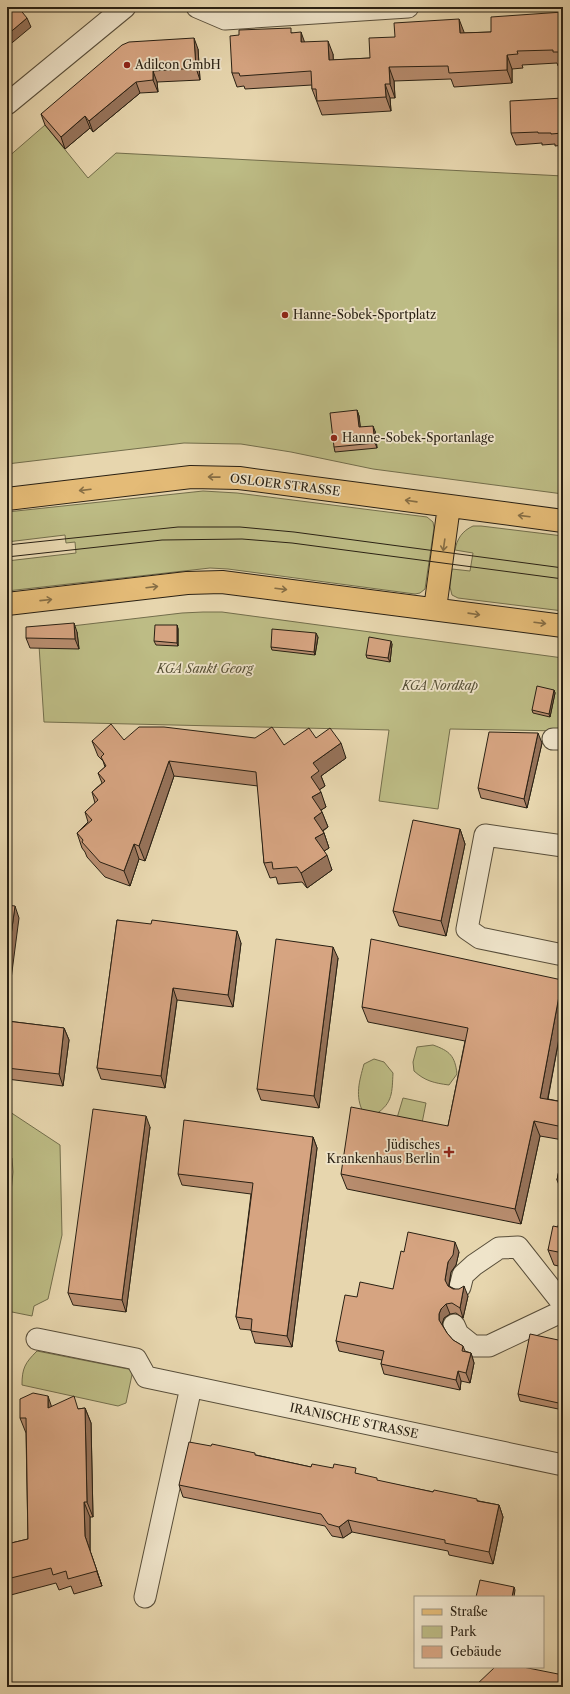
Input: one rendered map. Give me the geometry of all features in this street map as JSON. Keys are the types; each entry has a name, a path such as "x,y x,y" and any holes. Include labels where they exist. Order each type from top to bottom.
{"main road":[{"name":"OSLOER STRASSE","path":"7,499 191,478 239,478 563,521"},
{"path":"435,609 449,506"},
{"path":"7,604 204,582 240,584 563,626"}],"street":[{"path":"7,104 125,7"},
{"path":"197,7 225,19 408,7"},
{"path":"563,846 485,835 467,929 480,938 563,955"},
{"path":"460,1287 463,1275 498,1248 518,1247 563,1304"},
{"path":"454,1325 458,1334 473,1346 489,1346 563,1311"},
{"name":"IRANISCHE STRASSE","path":"37,1340 136,1359 146,1377 563,1465"},
{"path":"145,1597 191,1387"}],"green space":[{"name":"Hanne-Sobek-Sportplatz","path":"45,125 88,178 116,153 563,176 563,494 373,469 291,452 241,444 184,443 7,464 7,158"},
{"path":"203,491 237,493 427,517 433,522 434,528 425,589 420,593 415,594 228,569 210,568 7,591 7,561 76,553 75,542 66,543 65,535 7,542 7,512"},
{"path":"473,526 563,536 563,611 458,598 452,595 450,587 452,569 470,571 473,553 455,550 456,546 463,533"},
{"name":"KGA Sankt Georg","path":"222,612 563,658 563,731 450,729 438,809 379,801 389,730 44,722 38,630 182,613"},
{"path":"433,1045 448,1052 455,1063 457,1074 449,1085 430,1081 414,1071 413,1062 417,1047"},
{"path":"374,1059 384,1062 393,1073 392,1091 389,1101 382,1110 376,1114 363,1112 358,1095 359,1083 364,1064"},
{"path":"403,1098 426,1103 422,1123 397,1118"},
{"path":"7,1110 60,1145 62,1235 48,1299 34,1306 32,1316 7,1311 7,1191 11,1192 13,1172 12,1158 7,1155"},
{"path":"7,1175 9,1176 7,1191"},
{"path":"37,1351 133,1370 126,1403 118,1406 22,1385 25,1366"}],"building":[{"path":"7,7 18,7 27,18 7,35"},
{"path":"563,12 563,52 553,52 553,50 517,51 518,54 507,55 507,70 449,73 448,66 389,67 390,84 385,84 386,97 317,101 316,89 312,89 311,71 240,76 239,73 232,73 230,36 239,35 239,30 291,28 291,33 301,32 301,42 328,41 329,60 370,58 369,38 395,37 394,23 459,19 460,33 491,32 491,17"},
{"path":"194,38 196,68 153,71 153,80 136,82 89,121 85,116 61,137 41,114 122,45 129,42"},
{"path":"563,98 563,133 511,133 510,101"},
{"path":"357,410 359,427 373,426 375,443 334,447 330,413"},
{"path":"74,623 75,639 26,638 26,627"},
{"path":"155,625 177,625 177,643 154,641"},
{"path":"272,629 316,633 314,652 271,647"},
{"path":"369,637 391,641 388,658 366,655"},
{"path":"537,686 554,690 549,714 532,710"},
{"path":"111,724 124,740 139,727 164,727 255,738 272,727 284,745 309,728 316,738 330,728 341,743 313,763 319,771 311,777 321,792 312,797 322,812 314,818 324,833 315,838 327,855 301,873 297,867 273,869 272,862 264,863 256,772 169,761 139,846 134,844 124,871 100,862 82,842 83,840 77,833 92,820 85,812 98,800 92,792 105,781 98,773 106,766 101,757 104,754 92,741"},
{"path":"489,732 538,733 524,799 478,788"},
{"path":"413,820 460,829 441,921 393,911"},
{"path":"7,905 15,906 7,965"},
{"path":"117,920 151,924 152,920 237,931 228,995 173,988 161,1076 97,1068"},
{"path":"276,939 333,947 314,1096 257,1089"},
{"path":"371,939 562,980 540,1098 563,1102 563,1127 534,1121 515,1209 341,1174 351,1107 448,1126 468,1028 362,1007"},
{"path":"7,1021 64,1028 59,1074 7,1068"},
{"path":"93,1109 146,1116 122,1300 68,1293"},
{"path":"184,1120 313,1137 287,1336 251,1331 252,1319 236,1317 253,1183 178,1174"},
{"path":"563,1150 563,1182 557,1180"},
{"path":"563,1201 563,1253 548,1250 553,1226 558,1227"},
{"path":"408,1232 455,1242 453,1255 448,1262 445,1280 448,1286 453,1289 459,1289 464,1286 460,1308 452,1303 446,1304 441,1309 439,1320 453,1340 463,1346 462,1351 471,1353 466,1373 458,1371 456,1380 381,1364 384,1351 336,1341 345,1295 357,1297 360,1282 393,1289 401,1251 404,1252"},
{"path":"530,1334 563,1341 563,1404 518,1394"},
{"path":"33,1393 48,1396 48,1408 74,1396 78,1409 85,1408 87,1502 84,1502 85,1536 97,1571 68,1579 66,1571 53,1575 51,1568 7,1579 7,1544 28,1539 26,1418 20,1418 20,1399"},
{"path":"189,1442 211,1446 212,1444 311,1467 312,1464 333,1468 334,1464 356,1468 355,1473 377,1478 377,1480 433,1492 434,1490 499,1505 489,1552 445,1543 445,1540 348,1520 339,1527 328,1524 321,1514 179,1485"},
{"path":"480,1580 514,1587 512,1596 476,1596"},
{"path":"494,1668 528,1668 563,1675 563,1687 474,1687"}],"tram line":[{"path":"7,545 178,527 240,527 294,532 563,568"},
{"path":"7,557 162,540 242,539 292,543 563,579"}],"place":[{"name":"Adilcon GmbH","path":"127,65"},
{"name":"Hanne-Sobek-Sportplatz","path":"285,315"},
{"name":"Hanne-Sobek-Sportanlage","path":"334,438"},
{"name":"Jüdisches Krankenhaus Berlin","path":"449,1152"}],"park label":[{"name":"KGA Nordkap","path":"440,686"}]}
